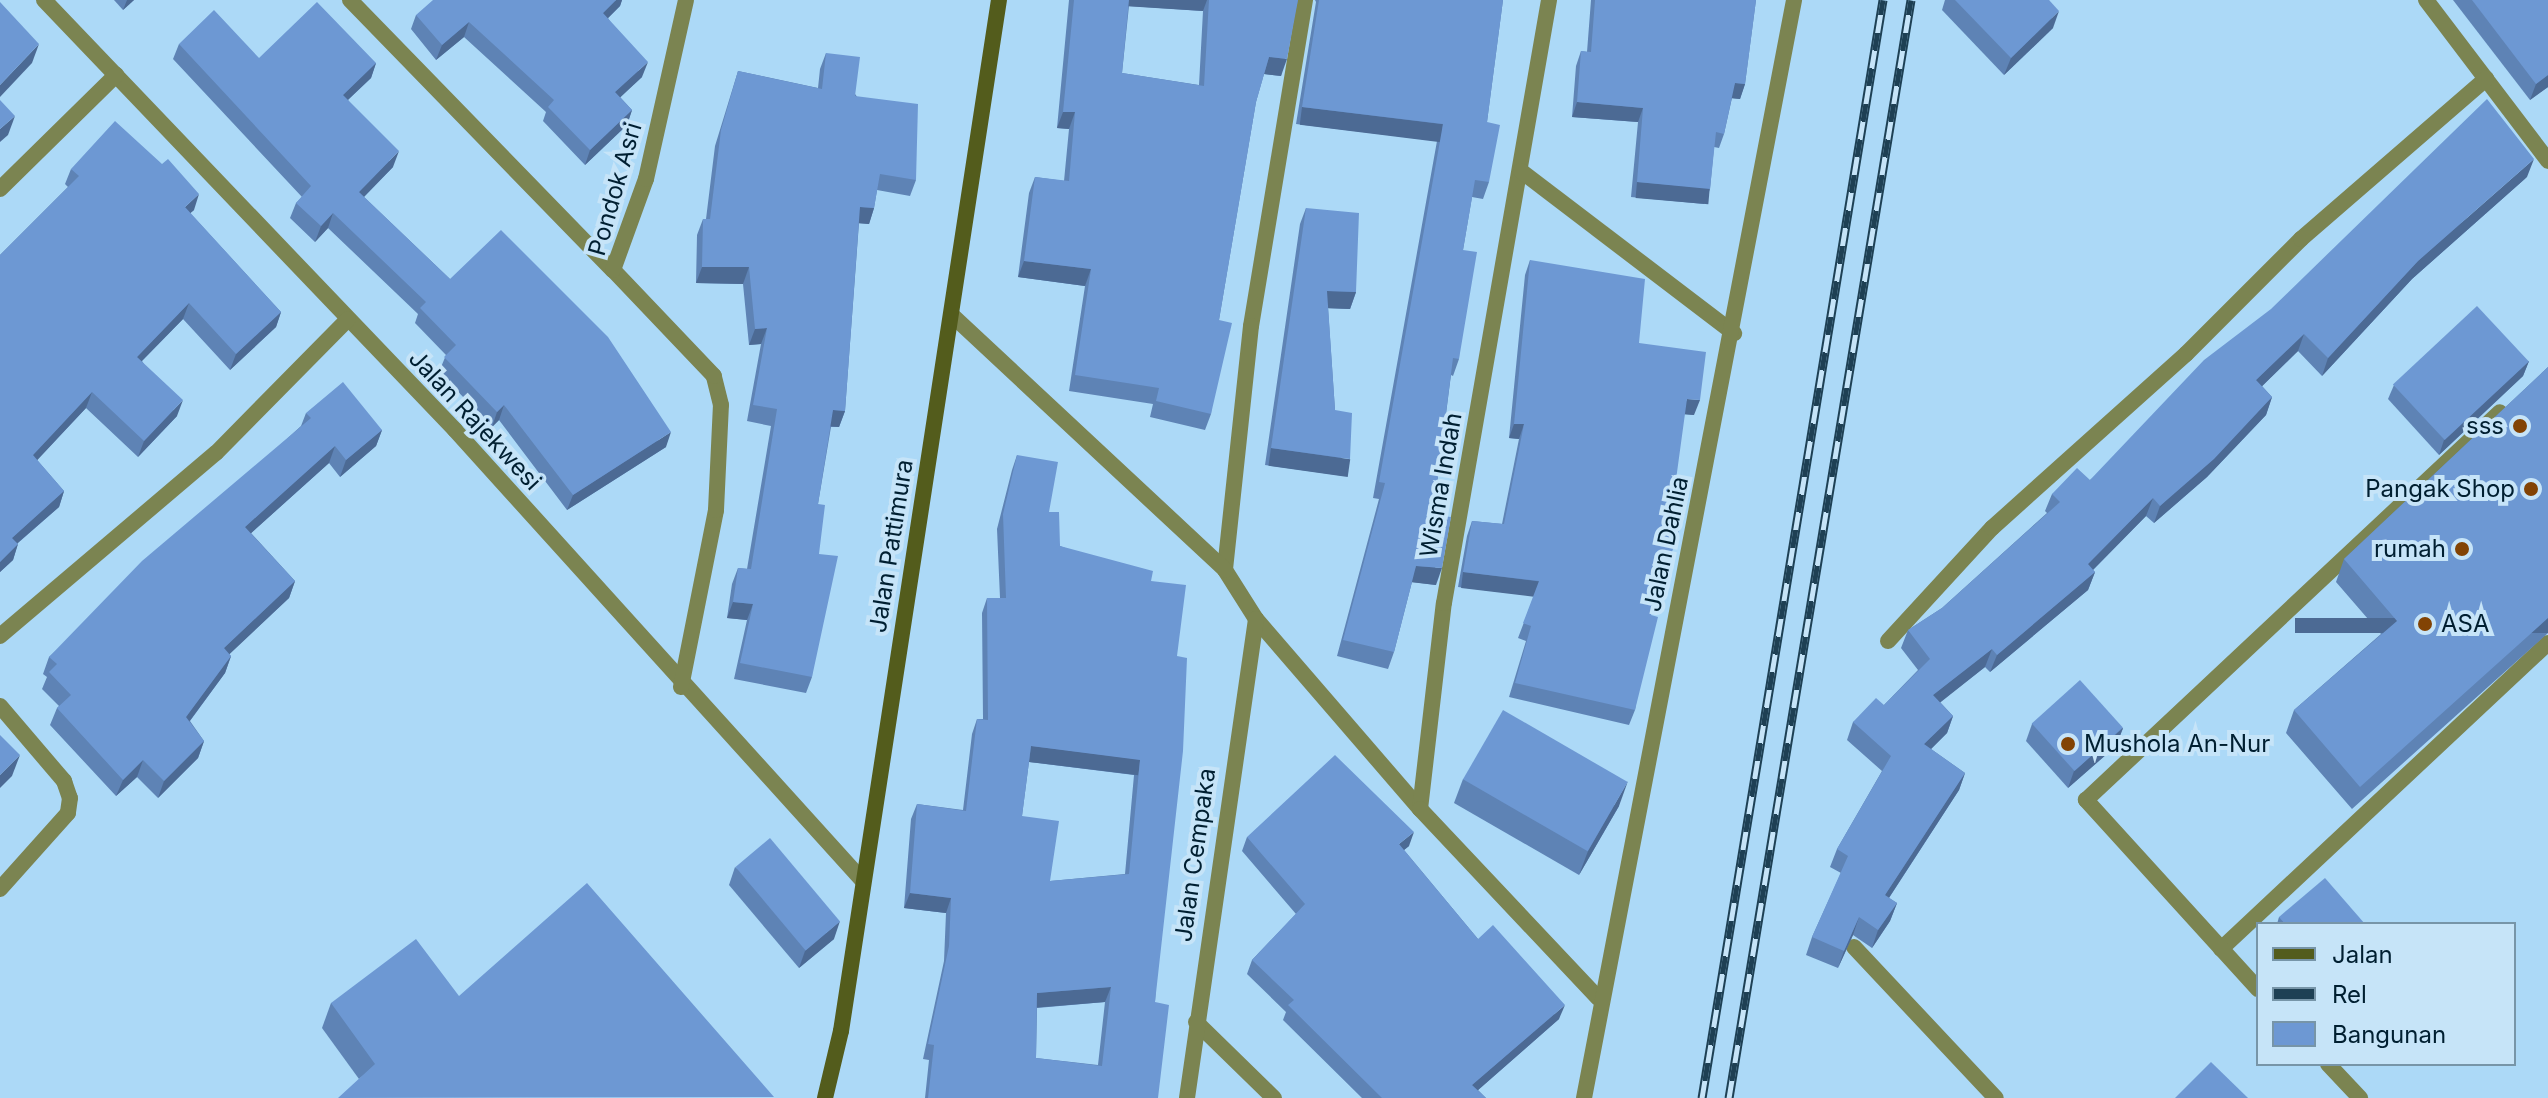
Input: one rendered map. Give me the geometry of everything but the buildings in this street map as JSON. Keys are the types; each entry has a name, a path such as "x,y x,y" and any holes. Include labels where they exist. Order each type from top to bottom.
{"street":[{"name":"Jalan Rajekwesi","path":"44,0 348,319 681,687 862,880"},
{"path":"350,0 613,270"},
{"name":"Pondok Asri","path":"681,687 716,510 721,405 714,376 613,270 646,179 686,0"},
{"name":"Jalan Pattimura","path":"825,1098 954,317 999,0"},
{"path":"1225,570 1251,326 1305,0"},
{"name":"Wisma Indah","path":"1420,809 1444,603 1549,0"},
{"name":"Jalan Dahlia","path":"1584,1098 1598,998 1734,333 1794,0"},
{"path":"2426,0 2547,156"},
{"path":"0,189 116,75"},
{"path":"1888,641 1992,528 2186,354 2301,239 2486,79"},
{"path":"1521,171 1734,333"},
{"path":"954,317 1225,570 1256,619 1420,809 1598,998"},
{"path":"0,636 216,453 348,319"},
{"path":"2256,987 2086,800 2514,399"},
{"name":"Jalan Cempaka","path":"1187,1098 1256,619"},
{"path":"2221,949 2548,643"},
{"path":"0,706 64,781 70,798 68,813 0,889"},
{"path":"1854,947 1996,1098"},
{"path":"1196,1022 1274,1098"},
{"path":"2330,1066 2360,1098"}],"railway":[{"path":"1702,1098 1883,0"},
{"path":"1729,1098 1911,0"}],"place":[{"name":"sss","path":"2520,426"},
{"name":"Pangak Shop","path":"2531,489"},
{"name":"rumah","path":"2462,549"},
{"name":"ASA","path":"2425,624"},
{"name":"Mushola An-Nur","path":"2068,744"}]}
